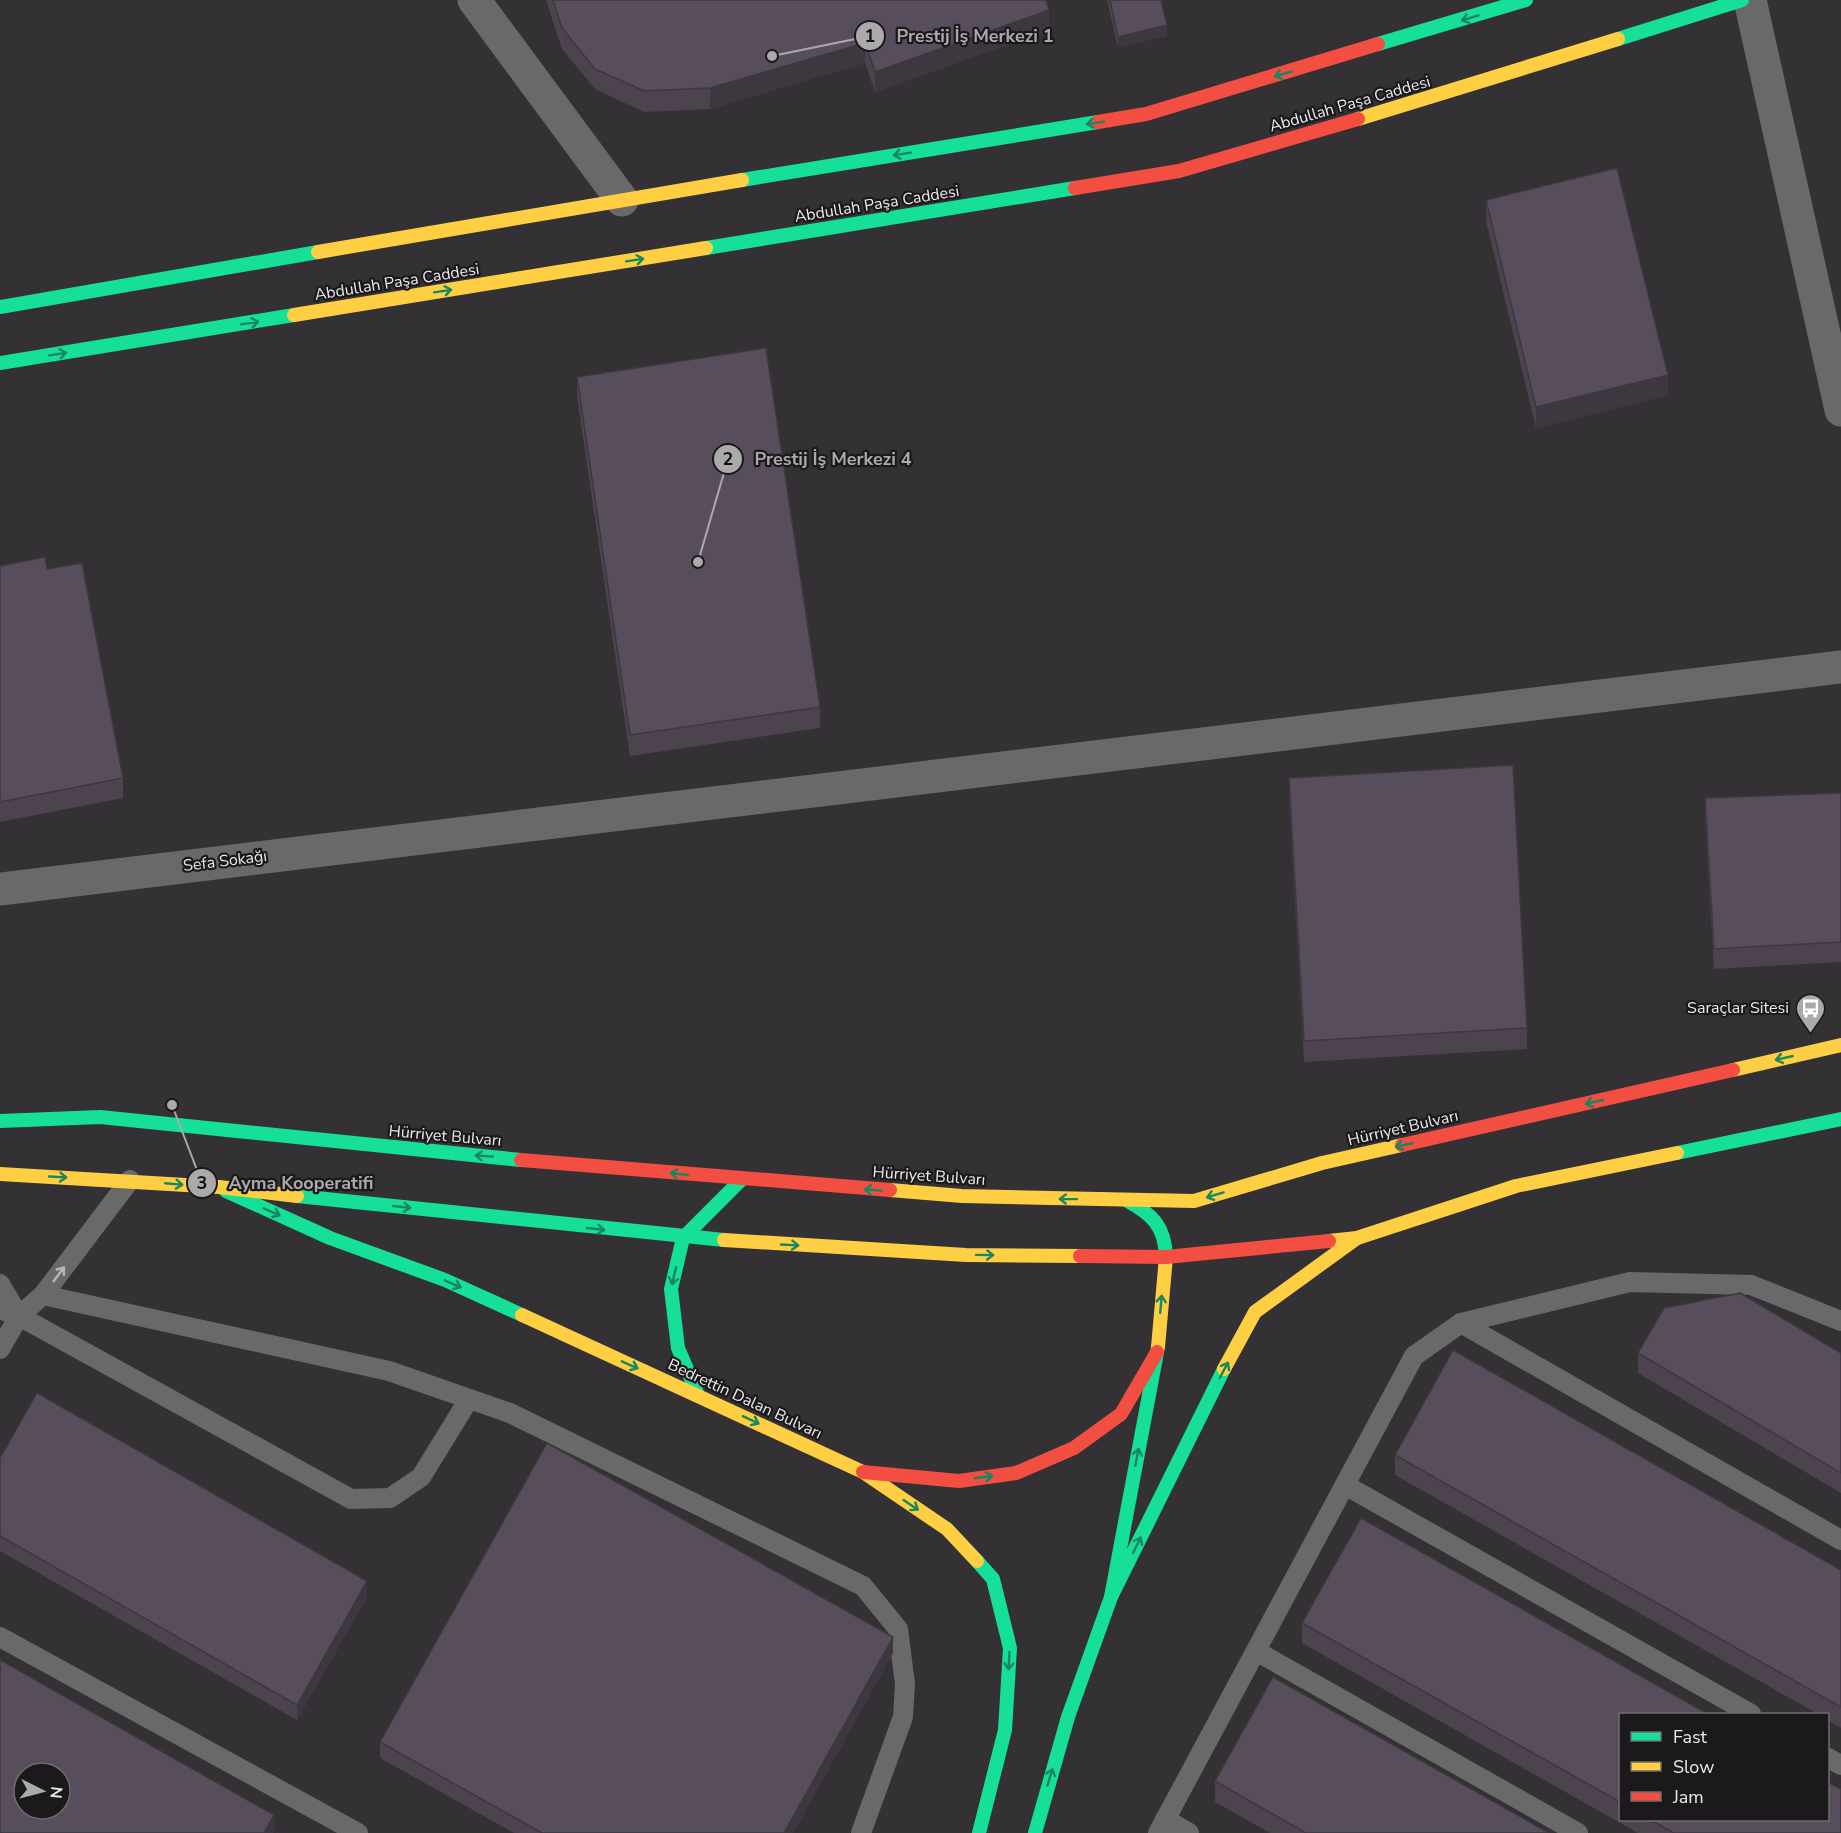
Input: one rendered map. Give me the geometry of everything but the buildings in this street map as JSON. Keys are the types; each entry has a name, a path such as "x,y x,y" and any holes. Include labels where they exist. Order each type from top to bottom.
{"main road":[{"path":"0,307 622,200 1146,114 1526,0"},
{"name":"Abdullah Paşa Caddesi","path":"0,363 1179,171 1423,100 1742,0"},
{"name":"Hürriyet Bulvarı","path":"0,1121 100,1117 451,1154 741,1180 962,1196 1194,1201 1322,1163 1841,1045"},
{"path":"0,1174 219,1187 683,1238 966,1255 1166,1257 1357,1238 1516,1186 1841,1119"},
{"path":"698,1395 678,1348 671,1289 683,1238 741,1180"},
{"name":"Bedrettin Dalan Bulvarı","path":"219,1187 330,1238 445,1280 863,1472 947,1529 993,1579 1010,1648 1005,1730 979,1833"},
{"path":"1111,1598 1157,1352 1167,1237 1152,1214 1126,1200"},
{"path":"1035,1833 1068,1717 1111,1598 1203,1410 1255,1312 1357,1238"},
{"path":"863,1472 959,1481 1016,1473 1074,1448 1121,1414 1157,1352"},
{"path":"1038,1816 1039,1833"}],"street":[{"path":"474,0 622,200"},
{"path":"1750,0 1841,410"},
{"name":"Sefa Sokağı","path":"0,889 451,832 1268,739 1841,667"}],"lane":[{"path":"0,1349 19,1316 42,1295 130,1180"},
{"path":"1189,1833 1162,1826 1414,1356 1461,1323 1630,1282 1752,1285 1841,1321"},
{"path":"0,1284 19,1316"},
{"path":"42,1295 389,1371 510,1413 863,1586 898,1629 905,1684 903,1717 861,1833"},
{"path":"0,1309 19,1316 351,1498 390,1498 422,1477 469,1399"},
{"path":"1461,1323 1841,1540"},
{"path":"1345,1485 1749,1713"},
{"path":"0,1637 358,1833"},
{"path":"1256,1651 1578,1833"}],"traffic: fast":[{"path":"1378,44 1526,0"},
{"path":"1618,39 1742,0"},
{"path":"742,180 1098,122"},
{"path":"706,248 1075,188"},
{"path":"0,307 318,252"},
{"path":"0,363 294,315"},
{"path":"0,1121 100,1117 521,1160"},
{"path":"1677,1153 1841,1119"},
{"path":"698,1395 678,1348 671,1289 683,1238 741,1180"},
{"path":"226,1191 330,1238 445,1280 522,1315"},
{"path":"297,1196 724,1240"},
{"path":"1126,1200 1143,1210 1160,1229 1166,1257"},
{"path":"1035,1833 1068,1717 1111,1597 1158,1347"},
{"path":"1111,1597 1224,1369"},
{"path":"977,1561 993,1579 1010,1648 1005,1730 979,1833"}],"traffic: slow":[{"path":"1358,119 1618,39"},
{"path":"318,252 742,180"},
{"path":"294,315 706,248"},
{"path":"1733,1070 1841,1045"},
{"path":"890,1190 962,1196 1194,1201 1322,1163 1402,1145"},
{"path":"1329,1241 1357,1238 1516,1186 1677,1153"},
{"path":"0,1174 219,1187 297,1196"},
{"path":"1224,1369 1255,1312 1357,1238"},
{"path":"724,1240 966,1255 1080,1256"},
{"path":"1158,1347 1166,1257"},
{"path":"522,1315 863,1472 947,1529 977,1561"}],"traffic: jam":[{"path":"1098,122 1146,114 1378,44"},
{"path":"1075,188 1179,171 1358,119"},
{"path":"1402,1145 1733,1070"},
{"path":"521,1160 890,1190"},
{"path":"1080,1256 1166,1257 1329,1241"},
{"path":"863,1472 959,1481 1016,1473 1074,1448 1121,1414 1157,1352"}],"place":[{"name":"Prestij İş Merkezi 1","path":"772,56"},
{"name":"Prestij İş Merkezi 4","path":"698,562"},
{"name":"Saraçlar Sitesi","path":"1810,1034"},
{"name":"Ayma Kooperatifi","path":"172,1105"}]}
